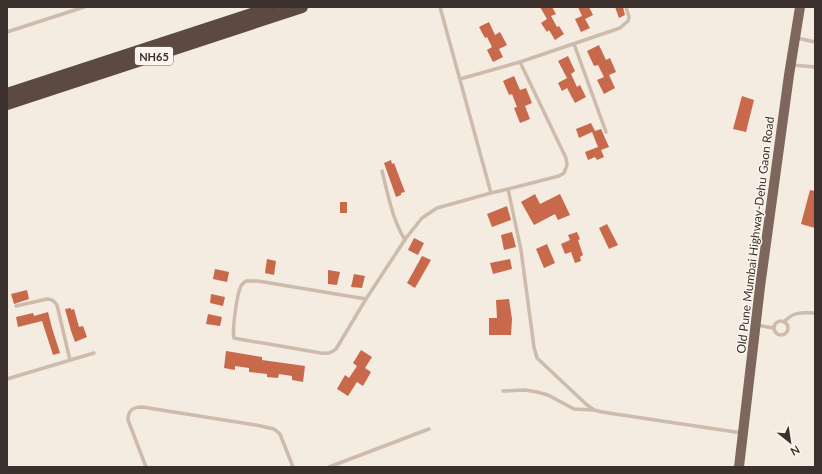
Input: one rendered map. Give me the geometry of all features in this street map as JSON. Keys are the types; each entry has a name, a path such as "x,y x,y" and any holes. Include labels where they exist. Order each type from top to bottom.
{"highway":[{"name":"NH65","path":"7,94 272,7"},
{"name":"NH65","path":"7,104 302,7"}],"main road":[{"name":"Old Pune Mumbai Highway-Dehu Gaon Road","path":"739,467 757,325 760,287 790,64 800,7"}],"lane":[{"path":"7,32 84,7"},
{"path":"440,7 491,193"},
{"path":"460,79 520,62 607,33 625,25 628,21 629,17 626,7"},
{"path":"795,37 815,42"},
{"path":"574,44 606,132"},
{"path":"366,299 246,281 240,288 233,335 234,338 327,354 336,349 366,299 405,240 422,218 431,211 446,205 508,190 559,176 564,173 567,164 560,145 520,62"},
{"path":"790,64 815,67"},
{"path":"382,171 395,218 405,240"},
{"path":"508,190 521,250 534,347 537,358 594,410"},
{"path":"16,306 47,299 54,301 57,305 70,360"},
{"path":"784,322 789,316 795,314 815,313"},
{"path":"773,328 777,322 784,322"},
{"path":"773,328 776,334 783,335 788,330 787,325 784,322"},
{"path":"757,325 773,328"},
{"path":"7,379 94,353"},
{"path":"503,391 525,390 537,392 548,395 574,409 594,410 743,433"},
{"path":"146,467 128,420 128,415 135,407 274,429 280,434 293,467"},
{"path":"329,467 429,429"}],"building":[{"path":"540,7 552,7 556,14 551,16 557,27 559,26 564,34 555,40 549,30 547,32 541,23 547,19"},
{"path":"578,7 589,7 593,15 585,19 590,28 581,32 575,19 582,16"},
{"path":"615,7 623,7 625,15 619,18"},
{"path":"489,22 495,35 500,32 507,45 499,49 503,57 493,62 487,50 492,47 487,37 485,38 479,27"},
{"path":"599,45 606,60 610,58 616,72 609,75 615,88 604,94 597,80 604,77 598,65 594,66 587,51"},
{"path":"568,56 575,71 571,74 577,87 580,85 586,97 575,103 567,88 562,91 558,83 567,78 558,61"},
{"path":"514,76 520,90 526,88 532,103 525,106 530,119 520,123 514,108 517,107 512,94 509,95 503,81"},
{"path":"742,96 754,100 746,132 733,129"},
{"path":"591,123 595,131 601,129 609,147 601,150 604,157 597,160 595,157 588,160 585,152 598,147 592,132 579,138 576,129"},
{"path":"391,160 392,164 394,163 405,192 396,197 384,163"},
{"path":"810,190 815,191 815,228 801,224"},
{"path":"535,194 540,204 560,194 570,215 558,220 555,214 534,225 521,202"},
{"path":"340,202 347,202 347,213 340,213"},
{"path":"507,206 511,220 492,227 487,214"},
{"path":"607,224 618,245 609,249 599,228"},
{"path":"512,232 516,247 504,250 501,235"},
{"path":"577,232 583,255 580,257 581,261 575,263 571,252 565,254 561,244 570,240 568,235"},
{"path":"414,238 424,243 418,255 408,250"},
{"path":"547,244 555,263 544,268 536,249"},
{"path":"422,256 431,260 415,288 407,283"},
{"path":"267,259 276,261 274,275 265,273"},
{"path":"510,259 512,269 493,274 490,263"},
{"path":"215,269 229,272 227,282 213,279"},
{"path":"328,270 340,272 337,285 328,284"},
{"path":"354,274 365,276 362,288 351,287"},
{"path":"27,290 29,299 14,304 11,294"},
{"path":"211,294 225,297 223,306 210,303"},
{"path":"509,299 512,319 511,335 489,335 489,318 497,318 496,300"},
{"path":"71,308 71,310 74,309 79,327 83,326 87,337 75,342 65,309"},
{"path":"48,312 60,353 53,355 42,321 18,327 16,317 33,313 34,316"},
{"path":"208,314 222,317 220,326 206,324"},
{"path":"361,350 372,357 365,368 371,372 363,386 357,382 348,396 337,389 345,375 349,378 357,366 353,363"},
{"path":"226,351 262,357 262,360 305,366 303,382 292,380 292,376 279,374 278,378 267,377 267,374 249,372 249,368 235,366 235,370 224,368"}]}
